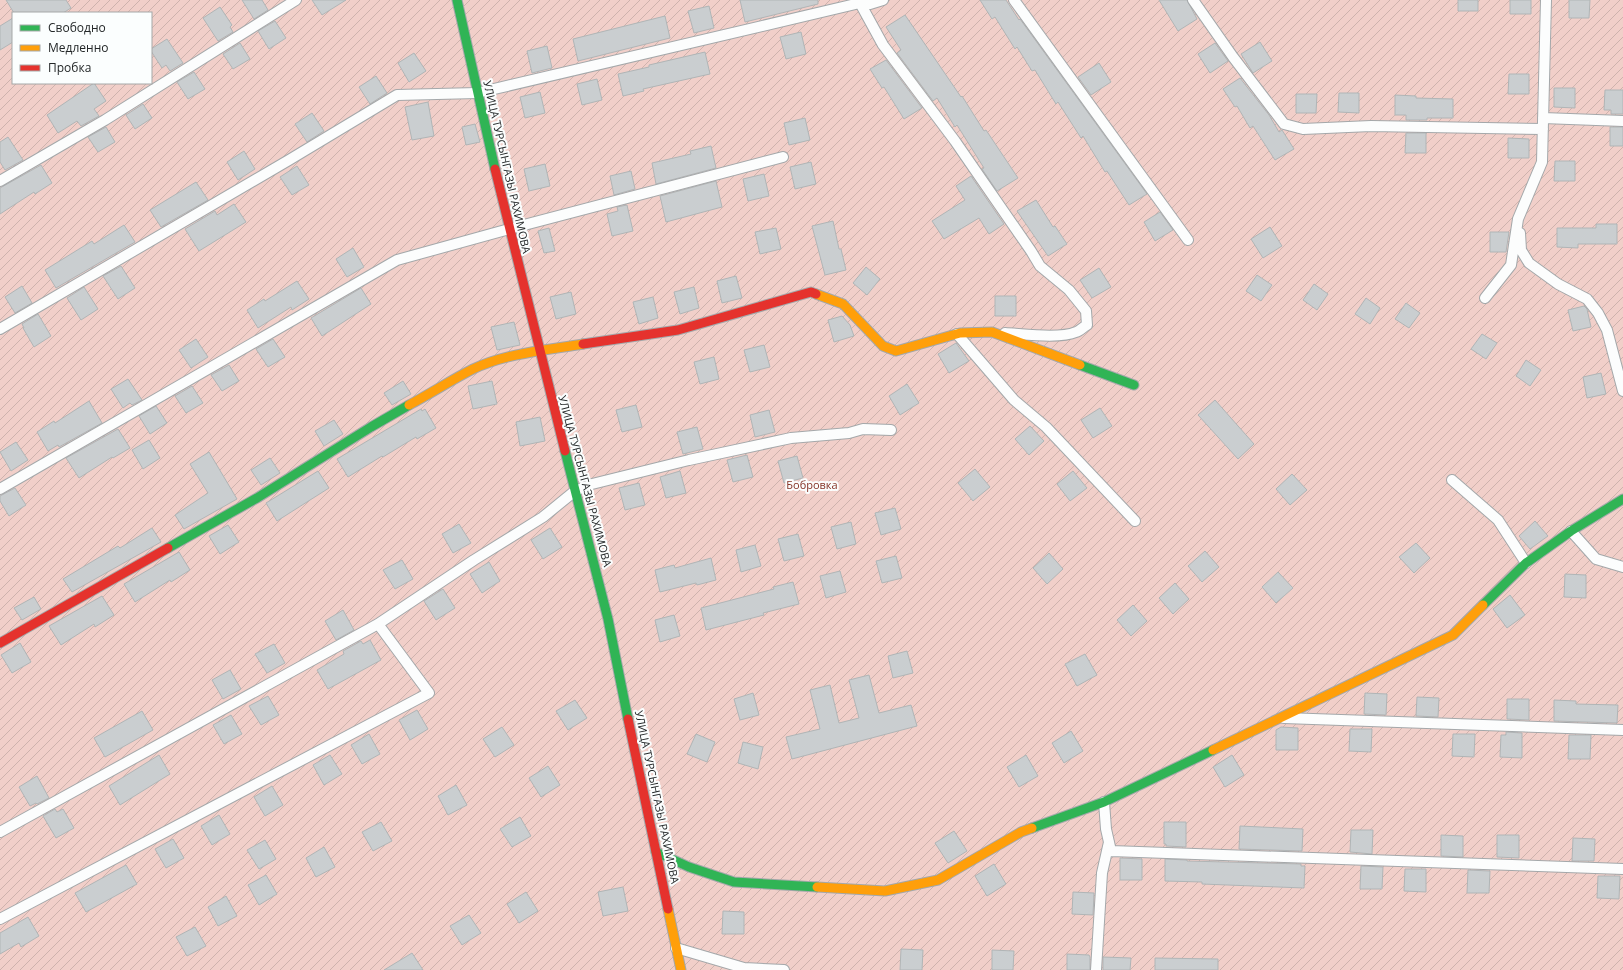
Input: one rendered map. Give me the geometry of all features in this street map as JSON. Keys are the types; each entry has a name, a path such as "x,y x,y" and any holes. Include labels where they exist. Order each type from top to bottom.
{"street":[{"path":"0,181 105,120 296,0"},
{"name":"УЛИЦА ТУРСЫНГАЗЫ РАХИМОВА","path":"457,0 477,94 538,351 608,619 680,970"},
{"path":"0,329 397,95 477,94 860,3 870,4 883,0"},
{"path":"1014,0 1188,240"},
{"path":"1193,0 1233,57 1284,124 1303,129 1371,126 1543,129"},
{"path":"1485,298 1511,265 1518,219 1542,162 1546,0"},
{"path":"0,643 257,498 371,427 474,369 503,359 538,351 678,330 812,292 843,304 883,346 896,351 957,334 992,332 1045,335 1066,334 1077,332 1087,325 1086,311 1069,290 1040,266 955,141 883,45 860,3"},
{"path":"1543,118 1623,121"},
{"path":"0,489 397,260 783,157"},
{"path":"1518,219 1521,250 1529,263 1558,284 1587,299 1598,313 1607,330 1623,392"},
{"path":"992,332 1134,386"},
{"path":"957,334 1014,400 1046,427 1135,521"},
{"path":"0,832 378,624 474,560 543,517 575,491 592,484 689,460 792,438 849,433 863,429 891,430"},
{"path":"1452,480 1498,520 1526,564"},
{"path":"656,852 689,867 734,882 885,891 938,880 1021,832 1104,802 1453,635 1526,564 1571,531 1623,499"},
{"path":"1571,531 1596,559 1623,568"},
{"path":"0,919 429,693 378,624"},
{"path":"1280,717 1623,730"},
{"path":"1104,802 1106,829 1111,851 1623,869"},
{"path":"1096,970 1102,873 1109,842"},
{"path":"676,948 744,968 784,970"}],"green space":[{"name":"Бобровка","path":"0,0 1623,0 1623,970 0,970"}],"building":[{"path":"6,0 66,0 71,8 65,12 13,12"},
{"path":"242,0 262,0 268,10 254,19"},
{"path":"312,0 346,0 322,15"},
{"path":"740,0 818,0 818,4 745,22"},
{"path":"980,0 1006,0 1019,20 1020,19 1147,194 1129,205 1107,171 1105,172 1083,136 1081,138 1058,102 1056,104 1035,70 1032,71 1017,47 1015,49 995,17 992,19"},
{"path":"1159,0 1187,0 1197,19 1178,31"},
{"path":"1458,0 1478,0 1478,11 1458,11"},
{"path":"1510,0 1531,0 1531,14 1510,14"},
{"path":"1569,0 1590,0 1589,18 1569,18"},
{"path":"709,6 714,28 694,33 688,11"},
{"path":"220,7 232,25 230,27 233,32 218,41 203,18"},
{"path":"905,15 1018,178 997,191 982,169 984,168 957,125 955,127 937,98 933,101 897,53 901,50 886,27"},
{"path":"665,16 670,38 578,61 573,39"},
{"path":"12,19 12,43 0,50 0,26"},
{"path":"275,21 286,38 269,49 258,31"},
{"path":"801,32 806,54 786,59 780,37"},
{"path":"167,39 183,63 170,71 166,65 162,68 152,53 152,48"},
{"path":"1260,42 1272,61 1253,73 1241,54"},
{"path":"240,43 250,59 233,69 223,54"},
{"path":"1215,43 1228,61 1210,73 1198,54"},
{"path":"547,46 552,68 532,73 527,51"},
{"path":"705,52 710,74 643,89 644,91 623,96 618,74"},
{"path":"414,53 426,71 409,82 398,63"},
{"path":"886,60 922,108 904,119 884,87 882,88 870,69"},
{"path":"1099,63 1111,82 1091,95 1078,77"},
{"path":"194,72 205,89 188,99 177,82"},
{"path":"1509,74 1529,74 1529,94 1508,94"},
{"path":"376,76 387,93 370,104 359,87"},
{"path":"1240,78 1269,115 1279,132 1282,130 1294,149 1275,160 1253,126 1250,128 1237,106 1235,107 1223,89"},
{"path":"597,79 602,100 582,105 577,84"},
{"path":"93,84 95,84 106,101 94,109 99,116 81,126 77,121 58,133 47,115"},
{"path":"1554,88 1575,88 1575,108 1554,107"},
{"path":"1605,90 1623,90 1623,114 1611,114 1611,110 1604,110"},
{"path":"540,92 545,113 525,118 520,97"},
{"path":"1339,93 1359,93 1359,113 1338,112"},
{"path":"1296,94 1317,94 1316,113 1296,113"},
{"path":"1395,95 1416,96 1416,98 1453,99 1453,118 1406,120 1406,115 1395,115"},
{"path":"428,102 434,136 412,140 405,107"},
{"path":"143,104 152,118 135,129 126,115"},
{"path":"312,113 324,131 307,142 295,124"},
{"path":"805,118 810,140 789,145 784,123"},
{"path":"475,124 480,142 466,145 462,127"},
{"path":"106,127 115,142 98,152 88,137"},
{"path":"1610,127 1623,127 1623,146 1610,146"},
{"path":"1406,133 1426,133 1426,153 1405,153"},
{"path":"8,137 23,160 5,170 0,162 0,142"},
{"path":"1508,138 1529,139 1529,158 1508,158"},
{"path":"711,146 716,168 656,184 652,163 691,154 690,151"},
{"path":"244,151 255,169 238,180 227,162"},
{"path":"1555,161 1575,161 1575,181 1554,181"},
{"path":"811,162 816,184 795,189 790,167"},
{"path":"545,164 550,186 529,191 524,169"},
{"path":"41,165 52,183 35,194 34,192 0,214 0,188"},
{"path":"297,166 309,185 292,195 280,177"},
{"path":"631,171 635,189 614,195 610,176"},
{"path":"764,174 769,196 748,201 743,179"},
{"path":"971,176 1004,224 989,234 979,218 944,239 932,221 965,200 956,186"},
{"path":"716,181 722,207 666,222 660,196"},
{"path":"196,182 208,200 161,227 150,210"},
{"path":"1036,200 1053,227 1055,226 1067,244 1048,256 1017,211"},
{"path":"234,204 246,222 199,251 185,229 215,211 217,215"},
{"path":"627,205 633,231 612,236 607,214 618,211 617,207"},
{"path":"1160,212 1173,230 1155,241 1144,222"},
{"path":"833,221 839,249 841,249 846,270 825,275 812,226"},
{"path":"1596,224 1617,224 1617,244 1578,244 1578,248 1557,247 1557,228 1596,228"},
{"path":"124,225 135,242 56,288 45,270 92,241 94,244"},
{"path":"1270,227 1282,246 1263,258 1251,239"},
{"path":"549,228 555,251 544,253 538,231"},
{"path":"776,228 781,249 760,254 755,232"},
{"path":"1490,232 1509,232 1506,252 1490,252"},
{"path":"353,248 364,267 347,277 336,259"},
{"path":"121,266 135,288 118,299 103,276"},
{"path":"866,267 880,279 867,295 853,283"},
{"path":"1099,268 1111,287 1092,298 1080,280"},
{"path":"1257,275 1272,285 1261,301 1246,291"},
{"path":"736,276 742,298 722,303 717,281"},
{"path":"297,281 309,299 292,310 291,307 258,328 247,310 264,299 265,301"},
{"path":"1314,284 1328,294 1317,310 1303,300"},
{"path":"22,286 32,303 15,313 5,297"},
{"path":"84,287 98,309 81,320 67,298"},
{"path":"694,287 699,308 680,314 674,292"},
{"path":"361,288 371,304 322,336 311,318"},
{"path":"571,292 576,314 556,319 550,297"},
{"path":"995,296 1016,296 1016,316 995,316"},
{"path":"653,297 658,318 639,324 633,302"},
{"path":"1366,298 1380,308 1370,324 1355,314"},
{"path":"1406,303 1420,313 1409,328 1395,319"},
{"path":"1584,306 1587,309 1591,327 1573,331 1568,310"},
{"path":"38,314 51,336 34,347 22,324"},
{"path":"842,316 850,325 854,336 834,342 828,320"},
{"path":"514,322 520,345 497,350 491,327"},
{"path":"1482,334 1497,343 1486,359 1471,349"},
{"path":"196,339 208,357 191,368 179,350"},
{"path":"273,339 285,357 268,367 256,349"},
{"path":"956,343 969,361 949,373 938,354"},
{"path":"764,345 770,367 750,372 744,350"},
{"path":"714,357 719,379 700,384 694,362"},
{"path":"1526,360 1541,370 1530,386 1516,376"},
{"path":"229,365 239,381 222,391 211,375"},
{"path":"1601,373 1606,394 1587,398 1583,377"},
{"path":"128,379 142,400 132,405 130,403 123,408 111,389"},
{"path":"403,381 411,394 392,405 384,393"},
{"path":"492,381 497,404 473,409 468,386"},
{"path":"907,384 919,403 900,415 889,396"},
{"path":"192,386 203,403 186,413 175,396"},
{"path":"1215,400 1254,444 1238,459 1198,415"},
{"path":"89,401 102,423 59,447 58,445 48,451 37,432 54,421 55,423"},
{"path":"636,405 642,427 622,432 616,410"},
{"path":"156,406 167,423 150,434 139,416"},
{"path":"1100,408 1112,426 1093,438 1081,420"},
{"path":"421,409 422,411 425,409 436,428 417,439 416,437 348,477 337,459"},
{"path":"769,410 775,432 755,437 750,415"},
{"path":"540,417 545,441 520,446 516,422"},
{"path":"334,420 343,434 324,446 315,431"},
{"path":"1030,426 1044,441 1029,455 1015,439"},
{"path":"697,427 703,449 683,454 677,432"},
{"path":"118,429 130,448 113,458 112,457 79,478 66,458"},
{"path":"149,440 160,458 143,469 132,450"},
{"path":"16,442 28,460 11,471 0,452"},
{"path":"209,452 237,499 184,529 175,515 208,493 190,464"},
{"path":"747,455 753,477 733,482 727,460"},
{"path":"797,456 803,478 784,483 778,461"},
{"path":"270,458 280,473 261,485 251,470"},
{"path":"975,469 990,487 973,501 958,483"},
{"path":"318,471 329,488 277,521 266,503"},
{"path":"680,471 686,493 666,498 660,477"},
{"path":"1073,471 1087,488 1070,501 1057,484"},
{"path":"1292,474 1307,490 1290,505 1276,489"},
{"path":"639,483 645,505 625,510 619,488"},
{"path":"15,488 26,505 9,516 0,501 0,496"},
{"path":"895,508 901,529 881,535 875,513"},
{"path":"1535,521 1548,536 1530,549 1519,536"},
{"path":"851,522 856,544 837,549 831,527"},
{"path":"459,524 471,543 453,553 442,534"},
{"path":"228,525 239,542 220,554 209,536"},
{"path":"152,528 161,542 72,592 63,579 118,546 120,548"},
{"path":"550,528 562,547 543,559 531,540"},
{"path":"798,534 804,556 784,561 778,539"},
{"path":"1416,543 1430,558 1414,573 1399,557"},
{"path":"755,545 761,566 741,572 736,550"},
{"path":"1205,551 1219,567 1202,582 1188,566"},
{"path":"179,552 190,570 171,582 170,580 135,602 124,584"},
{"path":"1049,553 1063,569 1047,584 1033,568"},
{"path":"896,556 902,578 882,583 876,561"},
{"path":"711,558 716,580 697,585 696,583 660,592 655,570 674,565 675,568"},
{"path":"402,560 413,579 395,589 383,570"},
{"path":"489,562 500,581 482,593 470,574"},
{"path":"840,571 846,592 826,598 820,576"},
{"path":"1278,572 1293,588 1276,603 1262,587"},
{"path":"1565,574 1586,575 1586,598 1564,597"},
{"path":"793,582 799,604 706,630 701,608 774,589 773,587"},
{"path":"1175,583 1189,599 1173,614 1159,598"},
{"path":"443,589 455,608 436,620 424,601"},
{"path":"1510,595 1525,615 1507,628 1493,609"},
{"path":"102,596 114,615 95,627 94,624 61,645 49,626"},
{"path":"34,597 41,609 22,620 14,608"},
{"path":"1133,605 1147,621 1131,636 1117,620"},
{"path":"343,610 354,630 336,640 325,621"},
{"path":"674,615 680,636 660,642 655,620"},
{"path":"370,640 381,660 328,689 317,670 344,654 343,651 361,641 363,644"},
{"path":"20,643 31,662 12,673 1,655"},
{"path":"274,644 285,663 267,673 255,654"},
{"path":"907,651 913,673 893,678 888,656"},
{"path":"1085,654 1097,675 1077,686 1065,664"},
{"path":"230,670 241,689 223,699 212,680"},
{"path":"869,675 879,713 911,705 917,726 792,759 786,737 820,729 810,690 830,685 839,723 859,718 849,680"},
{"path":"753,693 759,715 740,720 734,699"},
{"path":"1365,693 1387,694 1386,715 1364,714"},
{"path":"268,696 279,715 261,725 249,706"},
{"path":"1417,697 1439,698 1438,717 1416,716"},
{"path":"1507,699 1529,699 1529,720 1507,719"},
{"path":"575,700 587,718 568,730 556,711"},
{"path":"1554,700 1576,701 1576,704 1618,705 1617,723 1554,721"},
{"path":"417,710 428,729 410,740 399,720"},
{"path":"142,711 153,730 105,757 94,738"},
{"path":"231,715 242,734 224,744 213,725"},
{"path":"502,727 514,745 495,757 483,739"},
{"path":"1281,727 1298,728 1298,750 1276,750 1276,730"},
{"path":"1350,729 1372,729 1371,752 1349,751"},
{"path":"1071,731 1083,751 1064,763 1052,743"},
{"path":"1506,732 1522,733 1522,758 1500,757 1501,735 1506,735"},
{"path":"369,734 380,754 362,764 351,745"},
{"path":"696,734 715,742 707,762 687,754"},
{"path":"1453,734 1475,734 1474,757 1452,756"},
{"path":"1569,735 1591,735 1590,759 1568,759"},
{"path":"743,742 763,747 758,769 738,763"},
{"path":"159,755 170,774 120,805 109,786"},
{"path":"330,755 342,774 324,785 313,765"},
{"path":"1026,755 1038,776 1019,787 1007,767"},
{"path":"1232,755 1244,775 1225,787 1213,767"},
{"path":"548,766 560,785 541,797 529,778"},
{"path":"37,776 49,798 30,806 19,787"},
{"path":"456,785 467,805 448,815 438,796"},
{"path":"272,786 283,805 265,816 254,797"},
{"path":"55,809 57,812 63,809 74,828 56,838 43,816"},
{"path":"219,815 230,834 212,845 201,826"},
{"path":"520,817 531,836 512,847 500,829"},
{"path":"381,822 392,841 373,851 362,832"},
{"path":"1164,822 1186,822 1186,847 1166,846 1166,844 1164,844"},
{"path":"1240,826 1303,829 1302,851 1239,849"},
{"path":"1351,830 1373,830 1372,854 1350,852"},
{"path":"954,831 967,851 948,863 935,843"},
{"path":"1441,835 1463,836 1463,857 1441,856"},
{"path":"1497,835 1519,835 1519,858 1497,857"},
{"path":"1573,838 1595,839 1594,861 1572,861"},
{"path":"173,839 184,858 166,868 155,849"},
{"path":"265,840 276,859 259,869 247,850"},
{"path":"324,847 335,867 316,877 306,858"},
{"path":"1120,858 1142,859 1142,880 1120,880"},
{"path":"1165,859 1301,864 1301,866 1305,866 1304,888 1165,881"},
{"path":"994,864 1006,884 987,896 975,876"},
{"path":"126,865 137,884 86,912 75,893"},
{"path":"1361,866 1383,867 1382,889 1360,889"},
{"path":"1405,869 1426,869 1426,892 1404,891"},
{"path":"1468,870 1490,871 1489,893 1467,893"},
{"path":"266,875 277,894 259,905 248,885"},
{"path":"1598,876 1620,876 1619,899 1597,898"},
{"path":"623,887 628,911 603,916 598,892"},
{"path":"526,892 538,911 519,923 507,904"},
{"path":"1073,892 1094,893 1093,915 1072,914"},
{"path":"226,896 237,916 218,926 208,907"},
{"path":"723,911 744,912 744,934 722,934"},
{"path":"469,915 481,933 462,945 450,926"},
{"path":"28,917 39,936 21,947 19,943 0,954 0,933"},
{"path":"195,927 206,946 187,956 176,937"},
{"path":"901,949 923,950 922,970 900,970"},
{"path":"992,950 1014,951 1013,970 992,970"},
{"path":"412,953 423,970 384,970"},
{"path":"1067,954 1089,955 1090,970 1067,970"},
{"path":"1103,957 1131,958 1130,970 1103,970"},
{"path":"1155,958 1218,959 1218,970 1155,970"}],"traffic: fast":[{"path":"457,0 495,169"},
{"path":"1080,365 1134,385"},
{"path":"168,548 257,498 409,405"},
{"path":"565,451 608,619 628,719"},
{"path":"1483,605 1526,563 1571,531 1623,499"},
{"path":"1032,828 1104,802 1213,750"},
{"path":"656,852 689,867 734,882 817,887"}],"traffic: slow":[{"path":"816,294 843,304 883,346 896,351 960,333 992,332 1080,365"},
{"path":"409,405 465,373 499,359 583,344"},
{"path":"1213,750 1453,635 1483,605"},
{"path":"817,887 885,891 938,880 1021,832 1032,828"},
{"path":"668,909 681,970"}],"traffic: jam":[{"path":"495,169 565,451"},
{"path":"583,344 678,330 811,292 816,294"},
{"path":"0,643 168,548"},
{"path":"628,719 668,909"}]}
